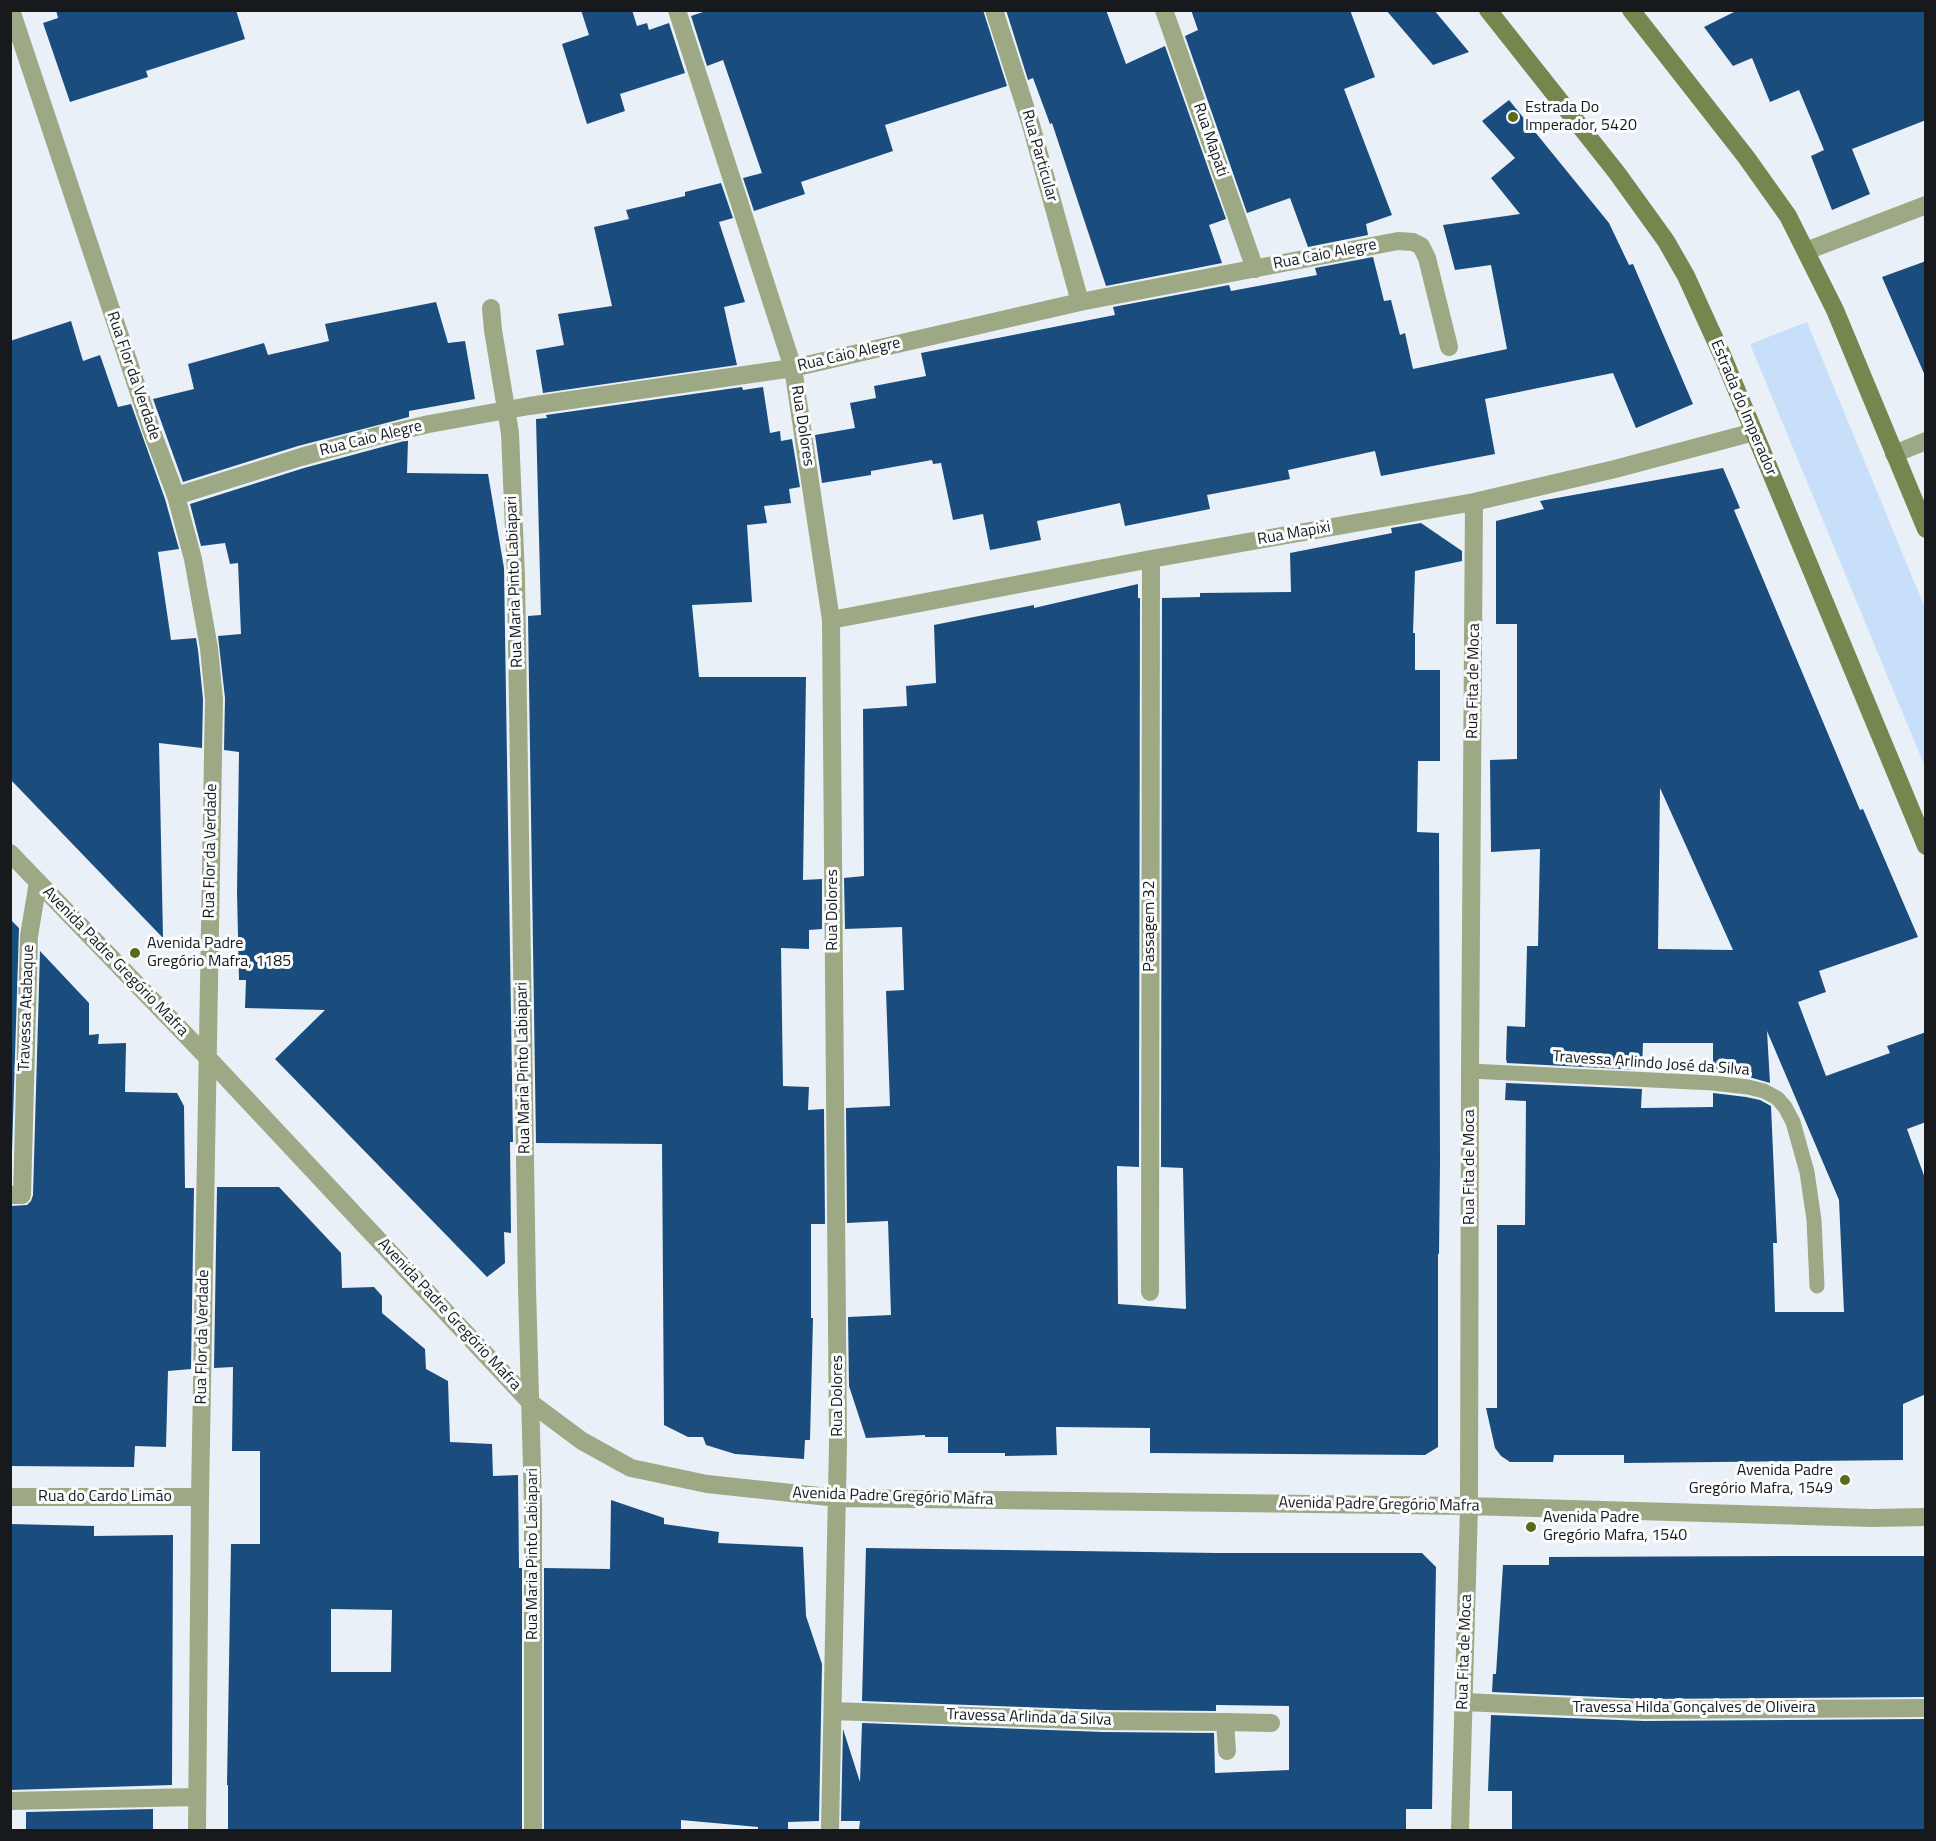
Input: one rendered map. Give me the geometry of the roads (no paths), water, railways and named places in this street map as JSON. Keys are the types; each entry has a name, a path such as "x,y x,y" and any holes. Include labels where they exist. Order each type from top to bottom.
{"main road":[{"name":"Estrada do Imperador","path":"1488,10 1617,173 1666,241 1686,276 1722,355 1926,846"},
{"path":"1630,10 1746,157 1788,216 1835,310 1926,529"}],"street":[{"name":"Rua Flor da Verdade","path":"11,10 151,429 176,496 204,612 214,699 200,1497 197,1830"},
{"name":"Rua Dolores","path":"677,10 793,368 831,620 837,1498 830,1830"},
{"name":"Rua Particular","path":"994,10 1031,125 1080,302"},
{"name":"Rua Mapati","path":"1164,10 1255,269"},
{"path":"1806,251 1926,205"},
{"name":"Rua Caio Alegre","path":"176,496 225,479 377,436 507,410 793,368 1080,302 1398,241 1413,242 1421,246 1427,258 1449,347"},
{"name":"Rua Maria Pinto Labiapari","path":"491,308 510,433 516,577 527,1288 533,1504 533,1830"},
{"name":"Rua Mapixi","path":"831,620 1151,559 1474,502 1615,469 1754,432"},
{"path":"1894,454 1926,441"},
{"name":"Rua Fita de Moca","path":"1460,1830 1469,1506 1474,502"},
{"name":"Passagem 32","path":"1150,1292 1151,559"},
{"name":"Avenida Padre Gregório Mafra","path":"10,853 207,1058 531,1403 582,1442 631,1468 707,1484 837,1498 1469,1506 1872,1518 1926,1517"},
{"name":"Travessa Atabaque","path":"10,1195 22,1195 29,936 38,882"},
{"name":"Rua do Cardo Limão","path":"10,1497 200,1497"},
{"name":"Travessa Hilda Gonçalves de Oliveira","path":"1463,1702 1655,1710 1926,1708"},
{"name":"Travessa Arlinda da Silva","path":"833,1711 1103,1721 1271,1723"},
{"path":"1225,1722 1227,1750"},
{"path":"10,1801 197,1797"}],"lane":[{"name":"Travessa Arlindo José da Silva","path":"1470,1071 1713,1083 1748,1087 1764,1091 1777,1098 1793,1122 1807,1172 1814,1220 1817,1286"}],"place":[{"name":"Estrada Do Imperador, 5420","path":"1513,117"},
{"name":"Avenida Padre Gregório Mafra, 1185","path":"135,953"},
{"name":"Avenida Padre Gregório Mafra, 1549","path":"1845,1480"},
{"name":"Avenida Padre Gregório Mafra, 1540","path":"1531,1527"}]}
